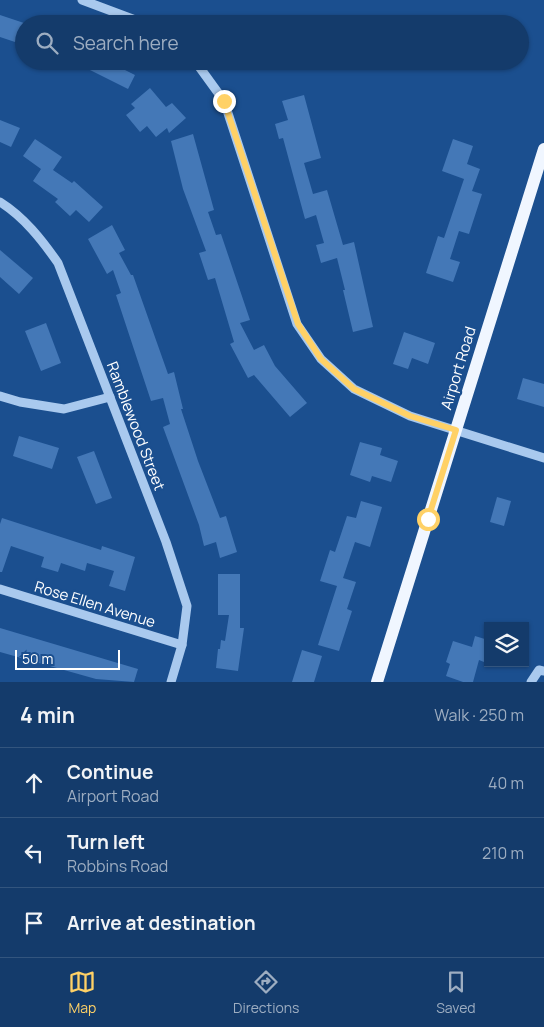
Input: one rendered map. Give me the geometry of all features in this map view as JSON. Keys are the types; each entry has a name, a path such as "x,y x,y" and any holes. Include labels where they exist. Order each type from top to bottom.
{"main road":[{"name":"Airport Road","path":"377,682 544,149"}],"street":[{"path":"82,0 122,15"},
{"path":"202,70 224,101 298,324 321,359 354,389 410,416 544,458"},
{"name":"Ramblewood Street","path":"0,202 10,208 40,238 58,263 166,542 187,606 182,644 171,682"},
{"path":"0,396 20,402 64,408 110,397"},
{"name":"Rose Ellen Avenue","path":"0,589 182,644"},
{"path":"531,682 542,670"}],"building":[{"path":"0,15 15,20 15,42 0,37"},
{"path":"90,70 125,70 135,75 128,89"},
{"path":"150,88 166,107 172,103 186,118 169,133 167,128 156,137 147,126 140,132 126,115 135,108 131,104"},
{"path":"304,95 321,158 304,163 313,194 327,190 343,245 354,242 373,327 353,332 337,258 321,263 316,245 324,243 316,215 305,219 283,138 279,139 275,124 288,120 282,101"},
{"path":"0,120 20,128 11,147 0,142"},
{"path":"193,134 214,210 208,212 216,235 221,234 250,320 240,323 254,350 264,345 275,366 307,403 290,417 254,375 248,378 230,344 234,342 215,278 208,280 199,253 206,251 183,189 171,141"},
{"path":"35,139 62,157 53,170 72,183 74,181 103,207 89,222 76,210 70,216 55,202 58,199 33,181 41,169 23,156"},
{"path":"453,139 473,146 467,164 480,169 472,191 482,194 469,234 459,231 450,259 460,262 453,282 426,273 438,236 444,238 464,179 442,171"},
{"path":"112,225 125,250 119,253 131,275 133,275 168,374 174,372 183,409 181,409 198,461 220,518 226,516 237,552 220,558 216,542 204,546 199,525 163,427 170,424 163,398 151,401 116,295 121,293 113,270 107,274 88,239"},
{"path":"0,250 33,278 19,294 0,277"},
{"path":"46,323 61,363 41,371 25,331"},
{"path":"404,332 435,343 428,364 412,358 408,369 393,364"},
{"path":"523,378 544,384 544,407 517,399"},
{"path":"19,436 59,448 52,469 13,456"},
{"path":"360,442 382,448 380,455 398,461 391,482 372,476 370,482 350,475"},
{"path":"94,451 112,498 96,504 77,457"},
{"path":"497,497 511,501 504,526 490,522"},
{"path":"361,501 382,507 370,547 355,542 343,578 356,582 347,609 352,611 339,651 318,645 337,586 320,581 330,550 335,552 347,516 356,518"},
{"path":"2,518 101,550 102,546 135,557 125,591 109,586 114,571 87,563 85,571 61,563 58,572 41,567 44,557 11,546 2,572 0,572 0,524"},
{"path":"218,574 240,574 240,628 244,628 238,671 216,668 218,649 220,649 221,640 225,641 229,615 218,615"},
{"path":"0,628 138,669 134,682 96,679 0,652"},
{"path":"475,636 484,639 484,662 479,660 473,682 463,682 446,676 450,664 446,662 453,641 472,647"},
{"path":"302,650 322,656 314,682 292,682"}],"route":[{"path":"224,101 298,324 321,359 354,389 410,416 456,430 428,519"}]}
